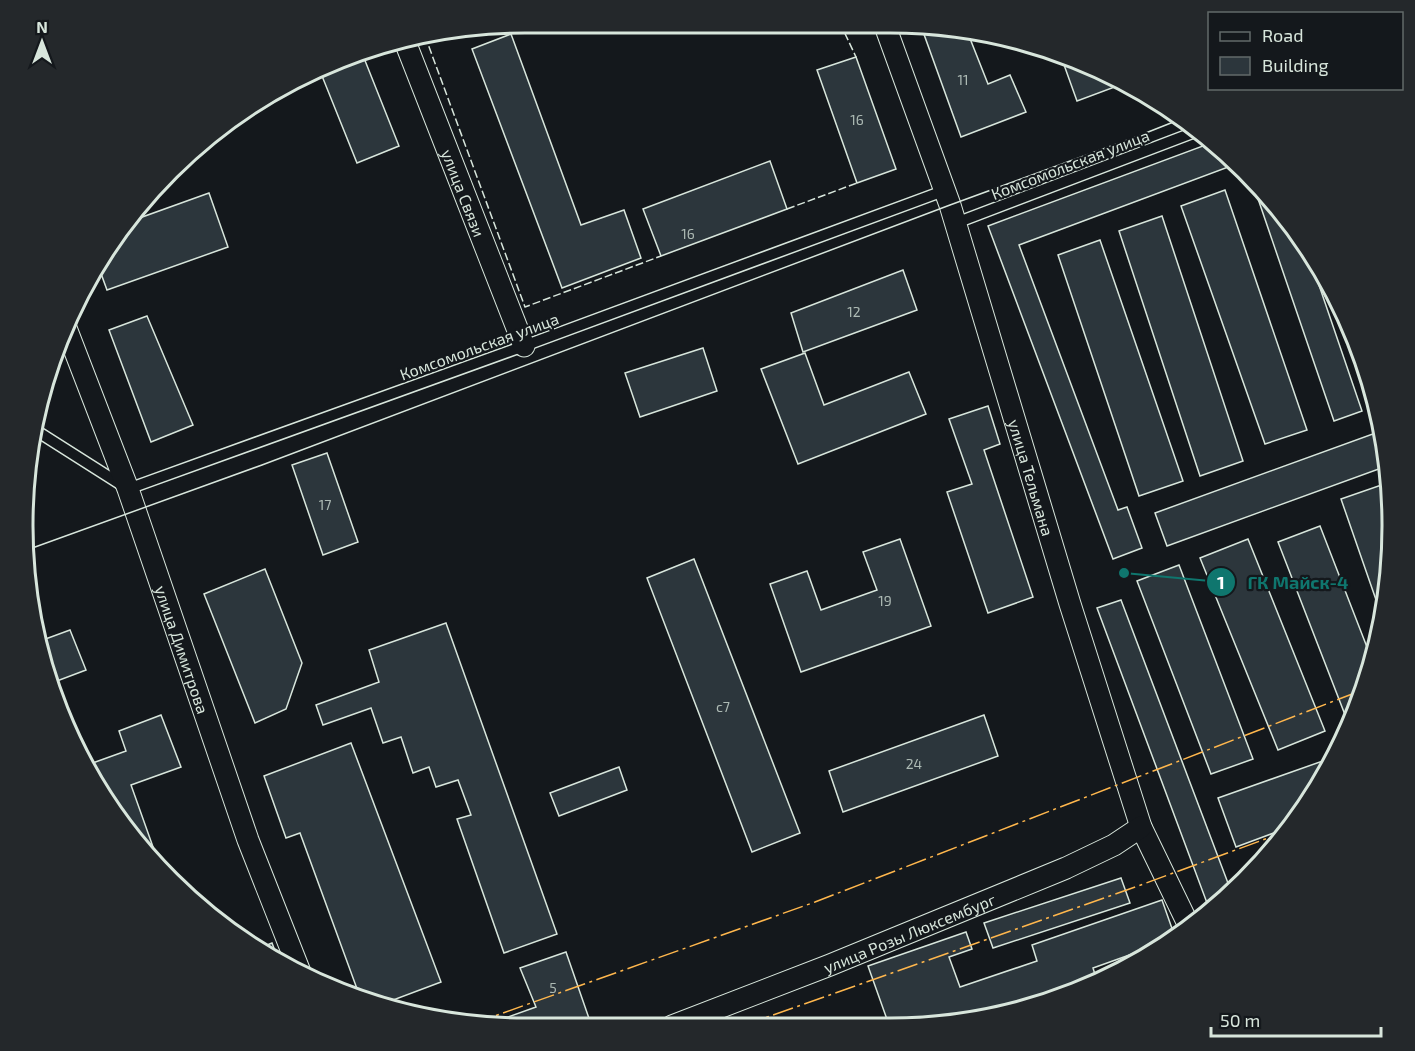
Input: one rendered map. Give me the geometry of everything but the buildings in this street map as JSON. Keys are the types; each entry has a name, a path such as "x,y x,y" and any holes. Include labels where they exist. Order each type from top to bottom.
{"street":[{"name":"улица Тельмана","path":"888,33 956,224 1070,604 1141,827 1185,919"},
{"name":"улица Связи","path":"407,48 524,346"},
{"name":"улица Димитрова","path":"70,338 128,489 248,840 295,961"},
{"name":"улица Розы Люксембург","path":"693,1018 830,965 1066,868 1114,845 1141,827"}],"lane":[{"name":"Комсомольская улица","path":"956,224 1188,135"},
{"name":"Комсомольская улица","path":"128,489 524,346 945,190"},
{"path":"41,434 128,489"}],"tram line":[{"path":"34,548 262,465 1172,123"}],"fence":[{"path":"845,33 856,57"},
{"path":"427,42 525,307 661,256"},
{"path":"787,209 857,183"}],"power":[{"path":"492,1017 815,902 1352,694"},
{"path":"765,1018 1270,837"}],"place":[{"name":"ГК Майск-4","path":"1124,573"}]}
